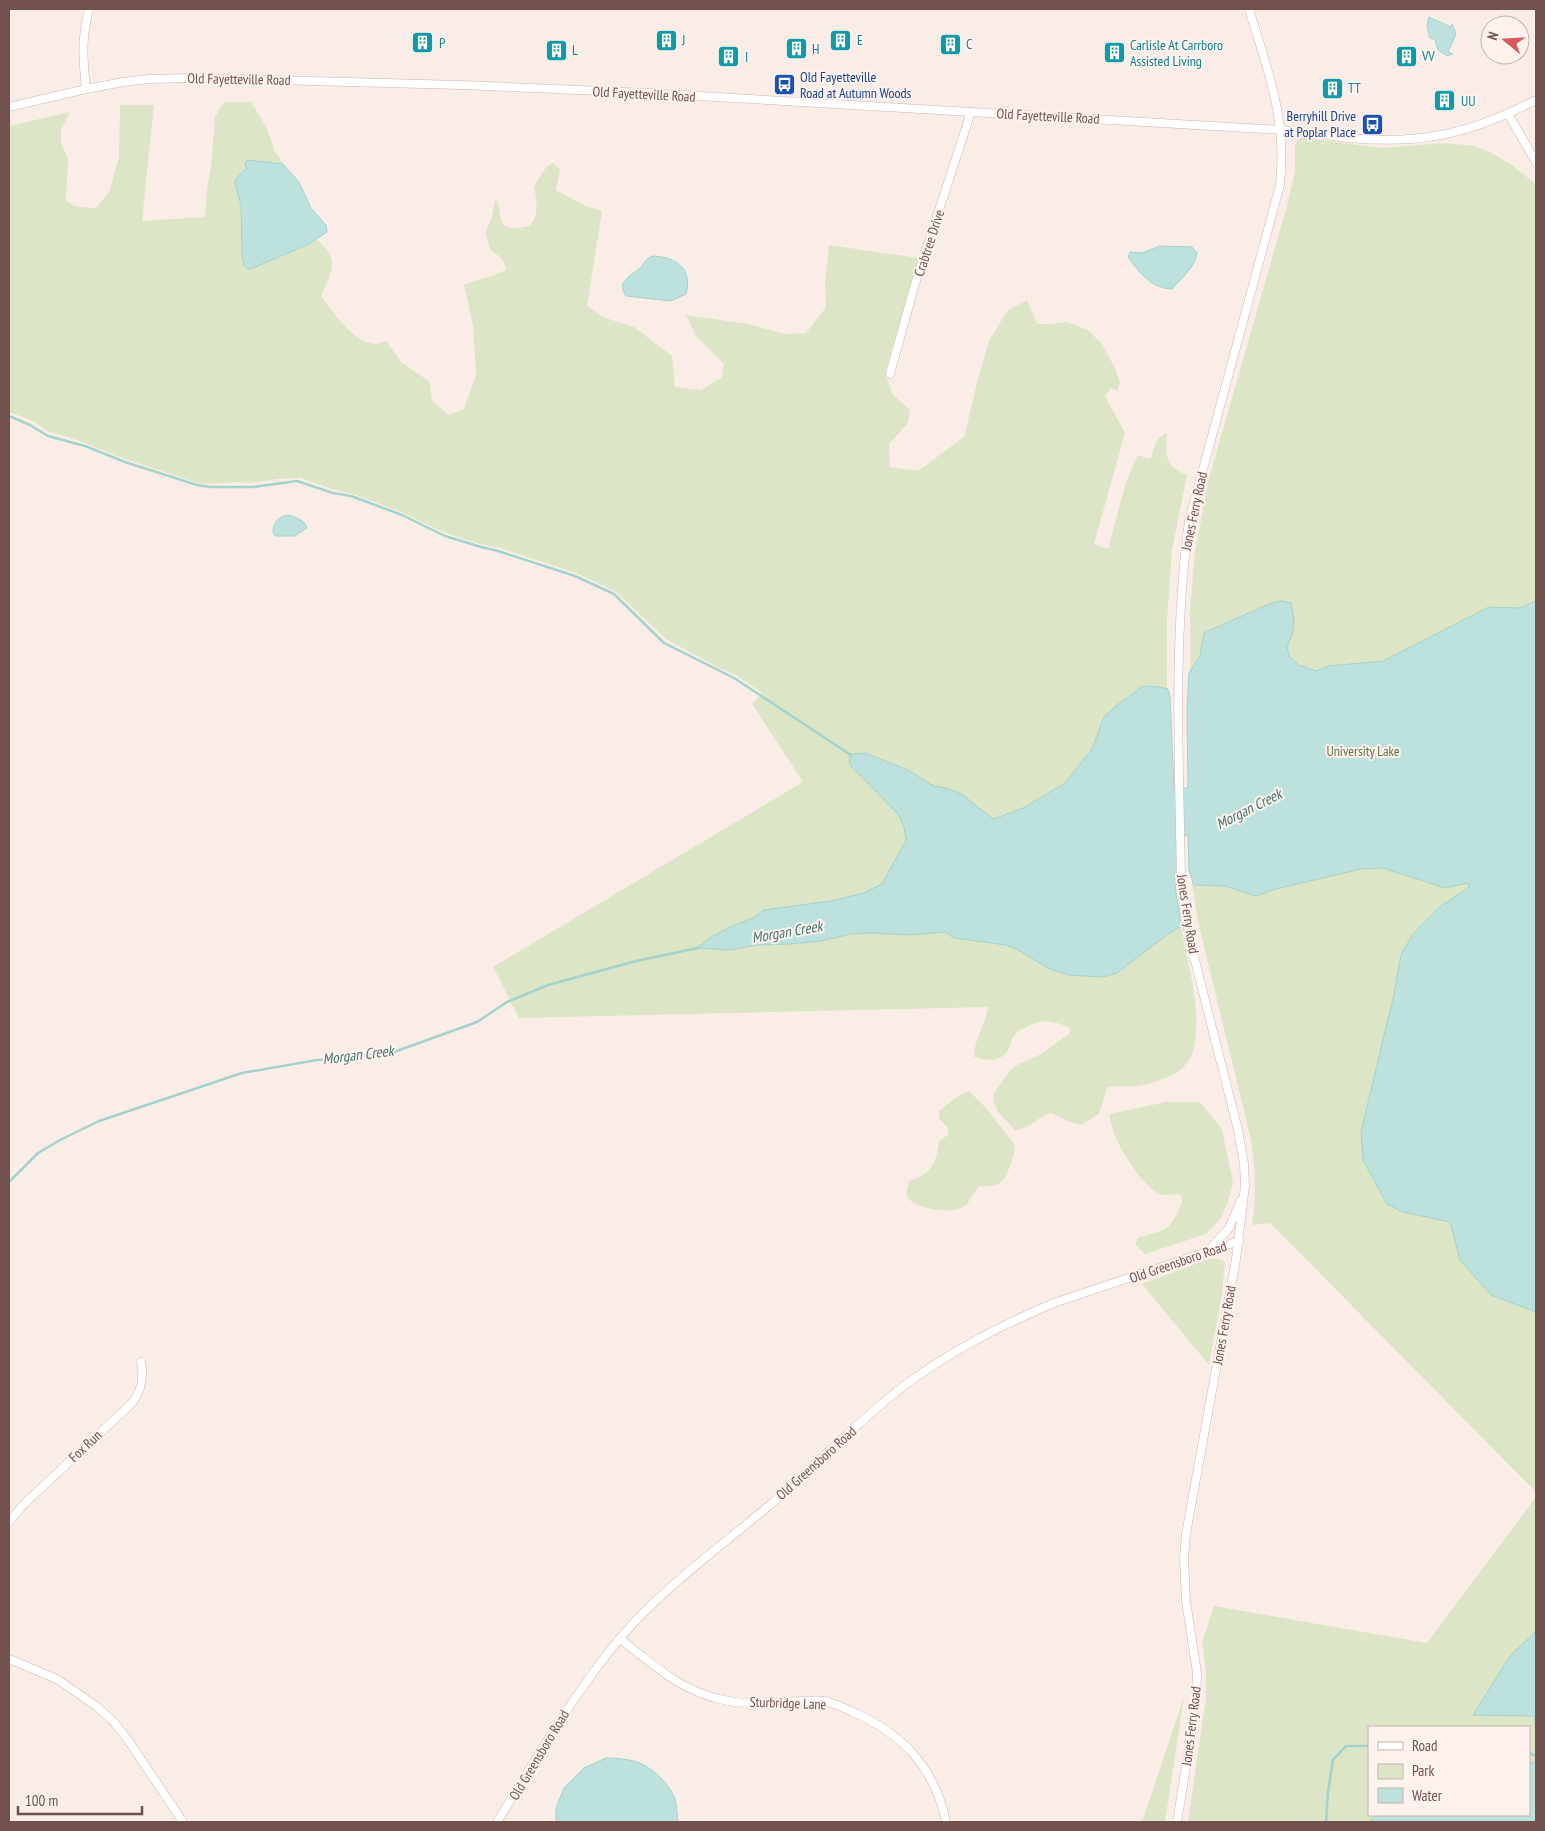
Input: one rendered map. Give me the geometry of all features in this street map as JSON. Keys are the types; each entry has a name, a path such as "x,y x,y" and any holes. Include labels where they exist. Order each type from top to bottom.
{"street":[{"path":"86,89 82,52 89,9"},
{"name":"Jones Ferry Road","path":"1177,1822 1190,1740 1197,1673 1186,1601 1184,1558 1186,1534 1239,1241 1245,1186 1244,1164 1238,1130 1191,945 1184,908 1181,877 1179,729 1182,584 1189,520 1280,185 1282,151 1277,101 1249,9"},
{"name":"Old Fayetteville Road","path":"9,107 86,89 149,79 196,78 468,85 647,93 1281,130 1350,138 1412,139 1456,133 1508,114 1536,100"},
{"name":"Crabtree Drive","path":"890,374 915,284 971,112"},
{"path":"1508,114 1536,162"},
{"path":"1207,1252 1220,1240 1233,1222 1245,1186"},
{"name":"Old Greensboro Road","path":"498,1822 568,1707 620,1639 675,1584 778,1497 889,1398 936,1363 992,1331 1054,1303 1239,1241"},
{"name":"Fox Run","path":"9,1522 22,1506 133,1402 141,1387 143,1378 141,1362"},
{"name":"Sturbridge Lane","path":"620,1639 647,1658 665,1675 697,1693 721,1700 739,1702 825,1701 870,1719 905,1744 925,1768 936,1790 946,1822"},
{"path":"9,1659 64,1683 96,1706 114,1722 184,1822"}],"green space":[{"path":"224,102 251,102 267,128 274,150 283,164 248,160 235,183 241,205 244,265 279,257 316,239 324,246 331,259 331,272 321,296 331,310 358,338 374,344 386,341 402,363 429,381 432,400 448,415 464,409 476,375 473,326 464,285 507,269 502,259 490,249 485,233 492,217 495,199 504,225 509,228 516,228 530,225 536,212 534,187 544,170 553,163 560,169 556,190 585,206 602,211 587,306 603,317 634,327 672,356 675,387 701,390 722,377 724,364 696,336 686,315 748,324 785,334 806,333 826,307 825,285 829,245 919,258 885,372 892,394 910,410 908,423 889,444 890,467 918,471 964,437 989,341 1007,311 1027,300 1037,324 1067,322 1088,330 1102,344 1115,368 1120,383 1117,391 1111,388 1105,396 1125,433 1094,544 1108,549 1126,482 1138,455 1151,459 1156,443 1163,435 1167,433 1166,448 1170,464 1179,472 1187,475 1172,550 1167,622 1167,863 1177,929 1181,926 1191,972 1196,1021 1196,1037 1193,1051 1190,1059 1181,1069 1174,1074 1149,1083 1137,1086 1107,1088 1099,1114 1082,1125 1069,1122 1051,1113 1041,1117 1027,1127 1015,1130 998,1112 993,1100 994,1093 1013,1067 1039,1055 1069,1034 1070,1028 1048,1022 1031,1025 1016,1033 1004,1055 992,1060 974,1057 976,1044 988,1007 519,1018 493,967 803,782 752,704 762,693 736,675 719,668 666,639 616,592 576,573 500,548 476,543 443,532 401,512 353,494 300,478 252,483 198,483 48,431 33,421 9,412 9,126 70,112 61,130 61,144 68,159 66,201 76,207 96,208 109,192 119,157 120,105 154,105 142,221 205,217 215,117"},
{"name":"University Lake","path":"1299,137 1381,148 1445,143 1475,146 1492,153 1510,164 1536,184 1536,1492 1270,1223 1252,1225 1255,1182 1251,1140 1199,926 1192,884 1190,609 1195,552 1208,482 1287,206 1295,171 1295,145"},
{"path":"969,1091 985,1107 1015,1145 1012,1161 1007,1173 998,1184 978,1187 968,1202 959,1209 936,1210 920,1206 909,1199 907,1195 909,1181 928,1171 937,1154 939,1141 948,1135 948,1128 939,1118 939,1111 961,1094"},
{"path":"1166,1102 1200,1102 1222,1129 1233,1183 1228,1202 1220,1219 1206,1234 1145,1254 1135,1244 1139,1237 1156,1233 1171,1223 1182,1202 1180,1194 1160,1194 1144,1181 1120,1146 1111,1123 1110,1114"},
{"path":"1211,1258 1220,1259 1225,1262 1222,1294 1209,1365 1142,1284"},
{"path":"1536,1497 1536,1822 1188,1822 1206,1697 1206,1671 1202,1642 1214,1606 1427,1643"},
{"path":"1184,1697 1165,1822 1142,1822"}],"water":[{"path":"1429,17 1451,27 1452,24 1456,34 1448,52 1453,54 1447,56 1438,50 1435,40 1430,38 1427,27"},
{"path":"248,160 283,164 299,182 311,208 326,225 327,232 309,244 248,269 244,265 242,255 241,205 235,183 246,168 245,163"},
{"path":"1160,246 1192,247 1197,253 1191,268 1172,289 1152,283 1141,274 1128,257 1130,252 1142,253"},
{"path":"653,256 669,259 681,266 687,277 686,294 671,301 626,296 623,286 626,279 641,267 647,259"},
{"path":"288,515 302,521 307,528 295,536 275,536 273,529 275,523 279,518"},
{"name":"University Lake","path":"1281,601 1291,603 1294,625 1287,647 1290,657 1299,665 1316,671 1329,666 1383,661 1489,607 1519,608 1536,601 1536,1312 1491,1295 1460,1260 1450,1222 1403,1212 1387,1204 1363,1160 1361,1132 1394,994 1401,955 1413,934 1441,906 1469,887 1468,883 1445,888 1383,868 1361,869 1276,889 1256,896 1225,886 1194,885 1189,870 1188,835 1175,839 1175,885 1181,926 1117,973 1103,977 1068,975 1048,968 1006,945 954,938 945,932 910,935 851,934 821,941 758,945 729,950 697,948 711,937 753,918 764,910 831,901 864,893 882,884 906,840 904,827 898,814 850,765 849,754 865,753 908,770 934,786 962,794 994,819 1023,808 1065,783 1092,749 1104,717 1143,686 1159,687 1168,689 1170,698 1174,788 1188,788 1187,707 1189,673 1200,656 1204,633 1269,604"},
{"path":"1536,1631 1536,1725 1534,1716 1473,1715 1510,1656"},
{"path":"606,1758 636,1762 656,1774 672,1792 677,1808 678,1822 556,1822 556,1808 564,1788 584,1768"},
{"path":"1536,1762 1536,1822 1370,1822 1373,1816 1530,1816 1530,1763"}],"waterway":[{"path":"9,416 30,425 48,436 85,446 125,462 197,485 253,487 297,481 333,493 351,496 402,515 445,536 575,576 614,594 664,643 734,678 851,755"},
{"name":"Morgan Creek","path":"9,1182 38,1153 99,1121 242,1073 317,1060 394,1052 477,1022 507,1002 548,985 636,961 698,948"},
{"path":"1326,1822 1333,1760 1346,1746 1368,1746"},
{"path":"1530,1753 1536,1756"}],"place":[{"name":"J","path":"666,40"},
{"name":"E","path":"841,40"},
{"name":"P","path":"423,43"},
{"name":"C","path":"950,44"},
{"name":"H","path":"796,49"},
{"name":"L","path":"556,50"},
{"name":"Carlisle At Carrboro Assisted Living","path":"1114,53"},
{"name":"VV","path":"1406,56"},
{"name":"I","path":"729,57"},
{"name":"Old Fayetteville Road at Autumn Woods","path":"784,85"},
{"name":"TT","path":"1332,88"},
{"name":"UU","path":"1445,101"},
{"name":"Berryhill Drive at Poplar Place","path":"1372,124"}]}
